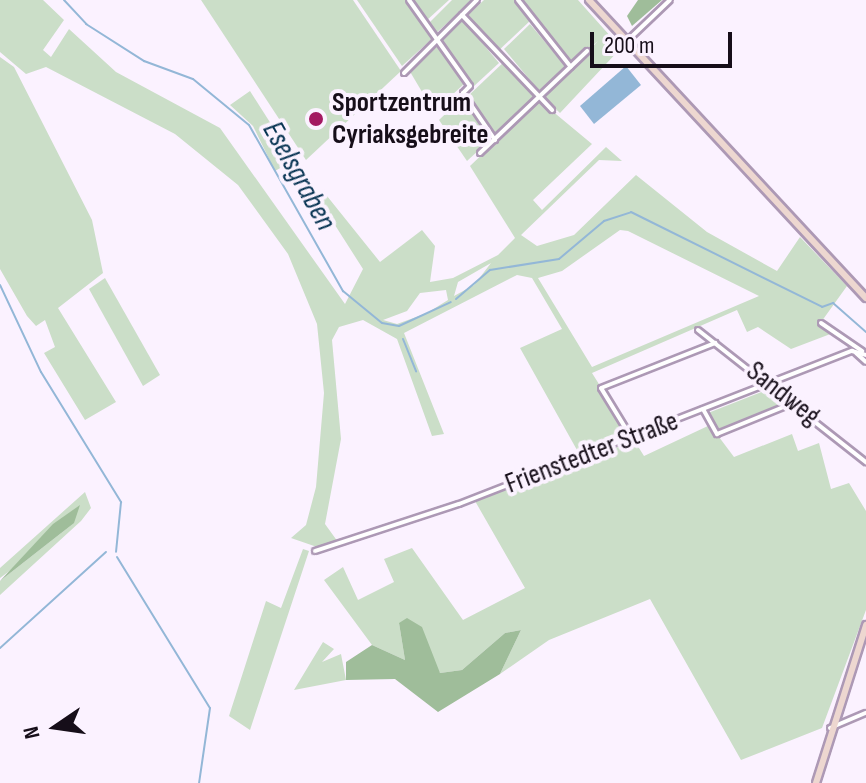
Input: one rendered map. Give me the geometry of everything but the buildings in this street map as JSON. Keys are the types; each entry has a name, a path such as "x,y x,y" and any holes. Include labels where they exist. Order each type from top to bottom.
{"main road":[{"path":"589,0 866,298"},
{"path":"816,783 830,728 866,625"}],"street":[{"path":"409,0 470,86 463,93 495,140"},
{"path":"404,73 477,0"},
{"path":"518,0 571,67"},
{"path":"627,41 670,0"},
{"path":"462,15 552,110"},
{"path":"480,153 587,51"},
{"path":"821,323 866,354"},
{"name":"Sandweg","path":"698,330 772,383 866,462"},
{"path":"631,437 601,388 716,342"},
{"path":"854,351 866,354"},
{"path":"854,351 866,362"},
{"name":"Frienstedter Straße","path":"315,551 631,437 854,351"},
{"path":"703,409 717,434 796,402"},
{"path":"830,728 866,713"}],"green space":[{"path":"0,0 43,0 64,20 43,50 51,57 69,29 116,72 220,128 345,304 363,269 319,200 327,196 380,262 422,230 435,246 430,282 453,278 498,255 515,238 470,166 539,100 592,144 533,200 542,210 606,147 622,161 599,160 521,235 537,246 574,235 636,175 707,232 777,271 800,237 847,286 819,325 833,333 791,349 758,327 747,332 737,310 592,373 644,456 710,425 734,457 792,434 798,451 819,443 831,489 849,483 866,511 866,610 822,728 741,760 650,599 549,640 500,674 521,630 505,633 462,670 440,673 399,623 405,660 372,645 324,580 343,567 358,600 394,582 384,559 412,548 463,620 525,588 475,501 582,459 520,348 562,329 532,278 517,275 404,333 444,434 432,436 397,339 363,320 339,327 332,340 341,439 325,524 338,542 317,547 291,538 306,525 316,487 324,393 317,324 288,254 238,185 175,134 46,67 26,74 0,52","holes":["620,230 628,231 759,296 592,367 538,278 562,271","491,263 474,285 454,296 458,282","446,290 448,300 427,313 397,324 383,320 407,311 420,293"]},
{"name":"Sportzentrum Cyriaksgebreite","path":"201,0 353,0 401,71 306,160"},
{"path":"357,0 406,0 433,38 402,66"},
{"path":"411,0 449,0 426,21"},
{"path":"452,0 473,0 435,34 429,23"},
{"path":"484,0 515,0 532,19 496,53 466,17"},
{"path":"520,0 578,0 621,48 560,113 543,97 598,41 570,64"},
{"path":"638,0 662,0 632,26 627,16"},
{"path":"463,20 499,63 473,87 441,42"},
{"path":"530,24 566,67 540,92 504,49"},
{"path":"437,43 466,82 434,112 409,70"},
{"path":"0,57 14,67 92,220 103,273 58,308 116,402 85,420 44,353 55,347 45,320 36,326 27,316 0,269"},
{"path":"507,59 536,96 496,135 467,97"},
{"path":"250,91 294,160 275,171 253,126 230,105"},
{"path":"463,97 492,138 467,161 439,120"},
{"path":"105,278 160,375 143,386 89,289"},
{"path":"769,389 786,403 718,431 708,413"},
{"path":"85,492 91,508 81,521 0,595 0,581 74,523 0,578 0,568"},
{"path":"80,505 74,523 0,581 53,524"},
{"path":"303,549 309,551 250,730 229,716 266,601 281,608"},
{"path":"407,618 422,627 440,673 462,670 505,633 521,630 500,674 438,712 395,679 346,680 346,662 372,645 405,660 399,623"},
{"path":"323,642 334,649 322,662 341,654 346,680 294,690"}],"water":[{"path":"626,66 641,85 594,124 580,106"}],"waterway":[{"name":"Eselsgraben","path":"64,0 86,24 144,61 193,79 249,125 343,291 382,323 399,326 451,302"},
{"name":"Eselsgraben","path":"456,299 490,270 559,259 604,221 631,212 822,307 833,303 866,332"},
{"path":"0,285 41,372 121,502 116,552"},
{"path":"403,339 416,372"},
{"path":"0,648 106,552"},
{"path":"117,557 210,708 199,783"}],"place":[{"name":"Sportzentrum Cyriaksgebreite","path":"316,119"}]}
